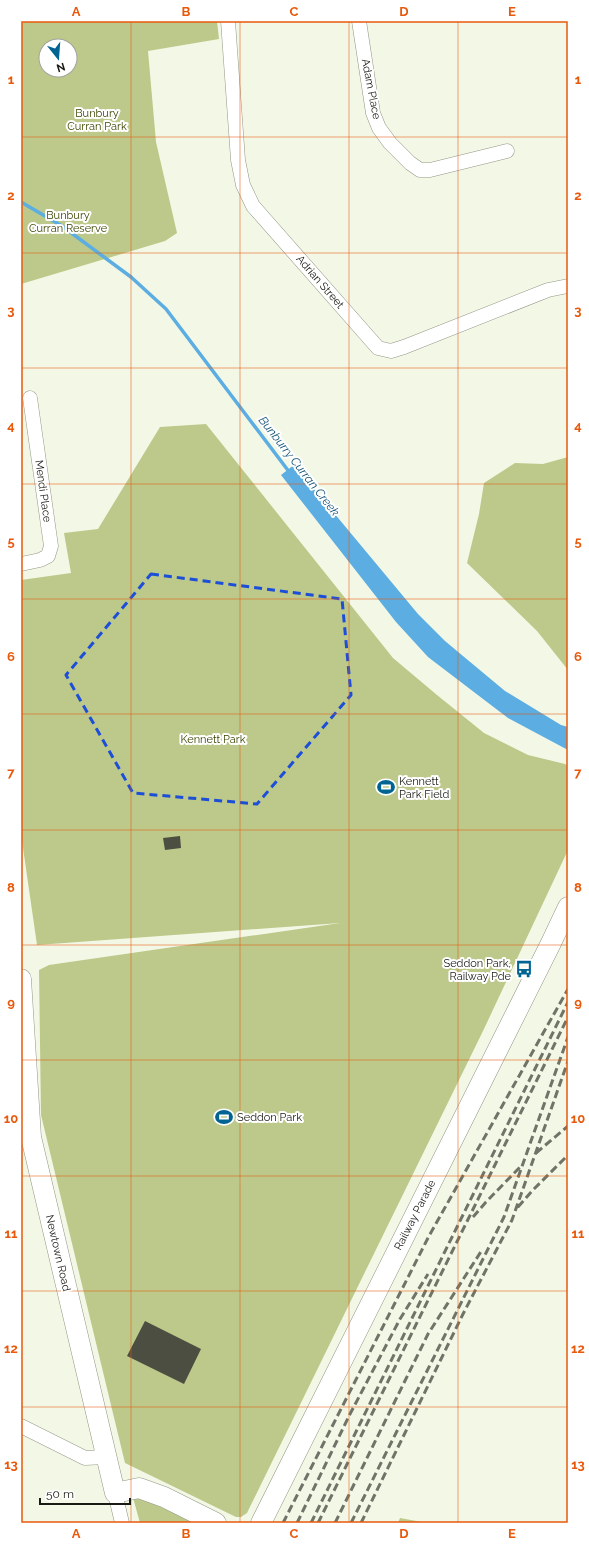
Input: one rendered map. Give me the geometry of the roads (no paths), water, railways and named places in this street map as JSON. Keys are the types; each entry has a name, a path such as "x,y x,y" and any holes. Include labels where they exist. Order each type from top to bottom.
{"street":[{"name":"Adrian Street","path":"228,21 238,160 243,185 253,206 378,348 391,351 404,347 548,290 568,286"},
{"name":"Adam Place","path":"359,21 373,113 379,128 390,143 410,163 420,170 430,170 507,151"},
{"name":"Mendi Place","path":"21,564 40,560 48,556 51,546 30,398"},
{"name":"Railway Parade","path":"261,1523 568,907"},
{"name":"Newtown Road","path":"21,979 31,1137 122,1523"},
{"path":"21,1426 85,1458 106,1457"},
{"path":"115,1493 139,1488 164,1497 216,1523"}],"water":[{"path":"294,465 418,614 445,641 505,691 561,725 568,727 568,750 508,718 428,657 396,622 281,475"}],"waterway":[{"name":"Bunburry Curran Creek","path":"21,202 62,226 131,277 166,309 290,473"}],"railway":[{"path":"283,1523 429,1236 568,989"},
{"path":"311,1523 568,1002"},
{"path":"318,1523 568,1017"},
{"path":"351,1523 504,1217 568,1037"},
{"path":"361,1523 463,1314 512,1220 568,1061"},
{"path":"536,1153 568,1126"},
{"path":"518,1207 568,1155"},
{"path":"473,1217 522,1165"},
{"path":"335,1523 428,1334 482,1250"},
{"path":"297,1523 350,1414 400,1319 428,1274"}],"place":[{"name":"Kennett Park Field","path":"386,787"},
{"name":"Seddon Park, Railway Pde","path":"524,969"},
{"name":"Seddon Park","path":"224,1117"}],"park label":[{"name":"Bunbury Curran Park","path":"97,119"},
{"name":"Bunbury Curran Reserve","path":"68,221"},
{"name":"Kennett Park","path":"213,739"}]}
